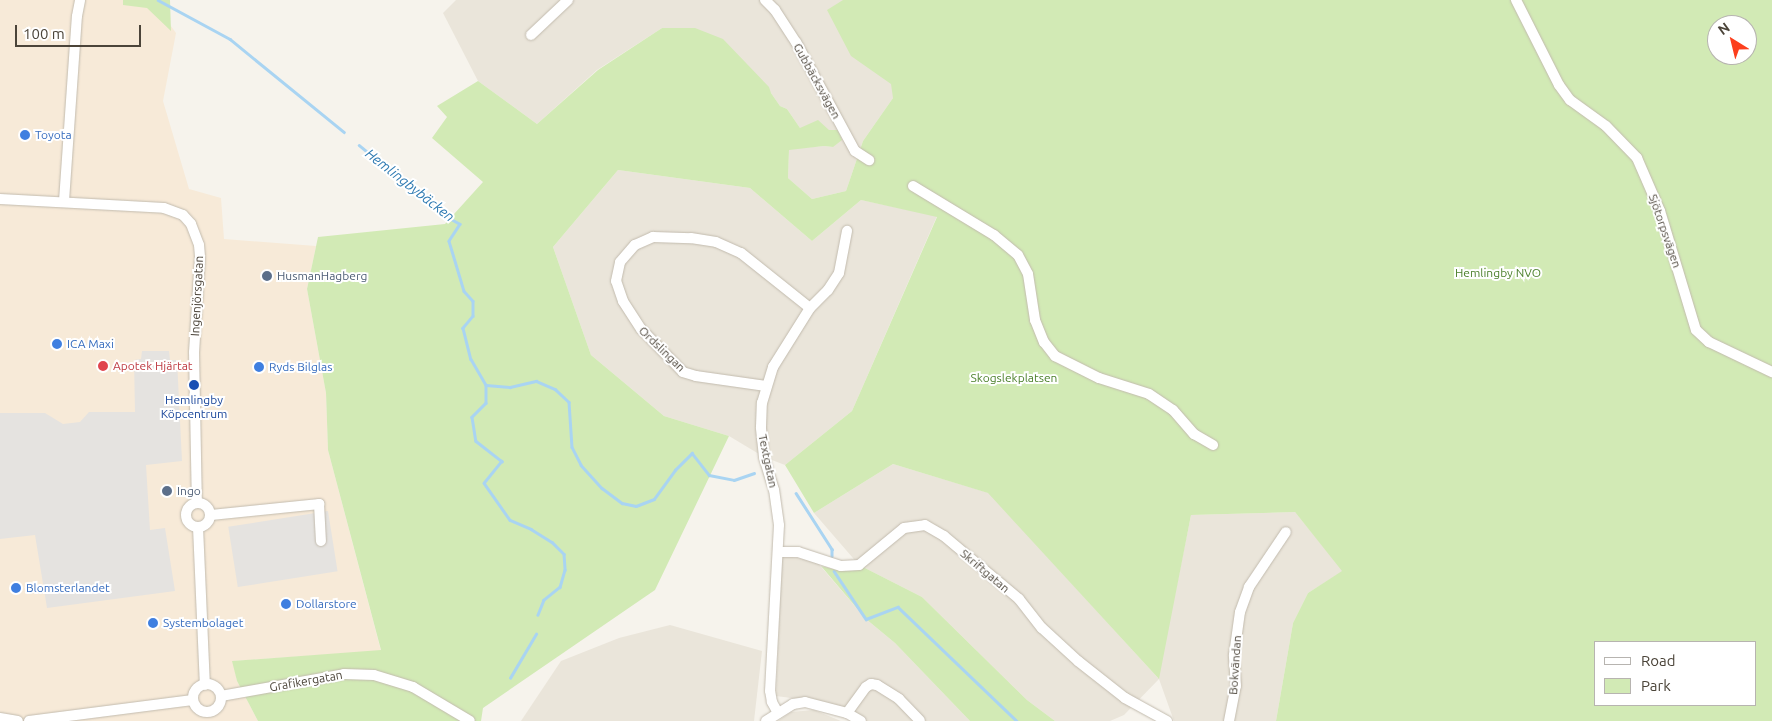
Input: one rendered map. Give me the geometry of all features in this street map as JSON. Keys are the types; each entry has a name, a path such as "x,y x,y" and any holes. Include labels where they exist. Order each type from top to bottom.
{"street":[{"path":"64,201 77,16 80,0"},
{"path":"531,35 568,0"},
{"name":"Gubbäcksvägen","path":"765,0 775,10 796,42 854,152 869,160"},
{"name":"Sjötorpsvägen","path":"1516,0 1558,85 1570,100 1606,126 1637,158 1660,211 1696,330 1709,342 1772,372"},
{"path":"913,186 994,235 1018,255 1028,274 1035,320 1044,342 1056,356 1099,378 1149,394 1173,410 1194,434 1213,445"},
{"name":"Ingenjörsgatan","path":"0,199 154,206 173,210 191,224 196,235 200,257 194,352 197,503 190,506 186,516 188,523 198,528 205,685"},
{"name":"Textgatan","path":"778,713 772,702 770,691 779,525 761,427 762,403 773,367 810,308 828,290 839,273 846,231"},
{"name":"Ordslingan","path":"766,386 696,376 683,372 641,329 623,302 616,281 620,262 635,245 653,237 690,238 716,242 742,253 810,308"},
{"path":"197,503 208,507 210,515 205,525 198,528"},
{"path":"210,515 319,504 321,541"},
{"name":"Skriftgatan","path":"778,552 798,552 841,566 859,565 904,528 925,525 944,536 1019,599 1042,628 1078,661 1125,698 1168,721"},
{"name":"Bokvändan","path":"1229,721 1236,686 1234,655 1240,612 1249,586 1286,532"},
{"name":"Grafikergatan","path":"221,696 344,674 374,675 413,687 470,721"},
{"path":"847,713 866,687 871,684 877,685 899,699 920,721"},
{"path":"205,685 216,688 221,696 219,706 210,716 198,709 193,700 195,691 205,685"},
{"path":"29,721 193,700"},
{"path":"766,721 793,704 805,702 847,713 861,721"},
{"path":"0,718 18,721"}],"shaded area":[{"name":"Hemlingby Köpcentrum","path":"0,0 152,0 176,33 163,101 189,189 221,198 224,239 316,246 307,289 326,393 328,450 381,651 233,661 237,681 258,721 0,721"},
{"path":"456,0 994,0 893,98 863,141 846,191 812,199 788,178 789,149 833,147 829,130 800,128 787,109 780,106 771,93 662,28 597,70 537,124 478,81 443,13"},
{"path":"618,170 750,188 812,241 861,200 937,216 852,411 785,465 764,457 729,436 664,416 591,355 553,247"},
{"path":"142,351 169,351 170,360 177,360 182,461 146,465 150,530 165,528 175,591 47,608 35,535 0,539 0,413 45,413 63,424 80,422 89,412 135,412 134,360 141,359"},
{"path":"893,464 989,493 1158,678 1191,515 1295,512 1343,571 1308,593 1293,623 1276,721 1174,721 1159,679 1124,715 1110,721 1055,721 1027,700 922,597 859,565 814,513"},
{"path":"328,511 338,571 238,587 228,527"},
{"path":"782,555 817,562 866,619 895,643 970,721 861,721 829,703 776,696"},
{"path":"670,625 762,651 754,721 521,721 561,661 619,638"},
{"path":"814,710 841,721 778,721 791,712"}],"green space":[{"path":"123,0 170,0 171,31 147,8 123,5"},
{"name":"Hemlingby NVO","path":"843,0 1772,0 1772,721 1276,721 1293,623 1308,593 1342,571 1295,512 1191,515 1159,679 988,493 893,464 814,513 785,465 852,411 937,217 861,200 812,241 750,188 618,170 553,247 591,355 664,416 729,436 655,590 483,708 481,721 258,721 237,681 232,661 381,650 328,450 326,393 307,289 318,237 445,224 483,182 432,138 447,117 437,106 478,81 537,124 598,70 662,28 695,28 723,39 769,87 780,106 787,109 800,128 818,120 829,130 838,130 842,140 833,147 824,146 789,150 788,178 812,199 846,191 863,141 893,98 891,84 851,56 827,10"},
{"path":"821,566 841,571 863,567 922,597 1027,700 1055,721 970,721 895,643 866,619"}],"waterway":[{"name":"Hemlingbybäcken","path":"158,0 230,39 344,132"},
{"name":"Hemlingbybäcken","path":"359,145 444,215 460,224 449,241 464,291 473,301 473,316 463,328 471,359 486,385 486,403 472,417 476,441 502,461 484,483 510,520 531,529 552,542 564,554 565,570 560,587 544,600 538,615"},
{"path":"486,385 510,387 536,381 555,389 569,402 572,447 581,465 602,488 622,503 636,506 654,499 675,470 692,453 709,475 734,480 754,473"},
{"path":"796,493 832,549 832,556"},
{"path":"834,571 866,619 898,607 1017,721"},
{"name":"Hemlingbybäcken","path":"510,678 536,634"}],"place":[{"name":"Toyota","path":"25,135"},
{"name":"HusmanHagberg","path":"267,276"},
{"name":"ICA Maxi","path":"57,344"},
{"name":"Apotek Hjärtat","path":"103,366"},
{"name":"Ryds Bilglas","path":"259,367"},
{"name":"Hemlingby Köpcentrum","path":"194,385"},
{"name":"Ingo","path":"167,491"},
{"name":"Blomsterlandet","path":"16,588"},
{"name":"Dollarstore","path":"286,604"},
{"name":"Systembolaget","path":"153,623"}],"park label":[{"name":"Skogslekplatsen","path":"1014,378"}]}
